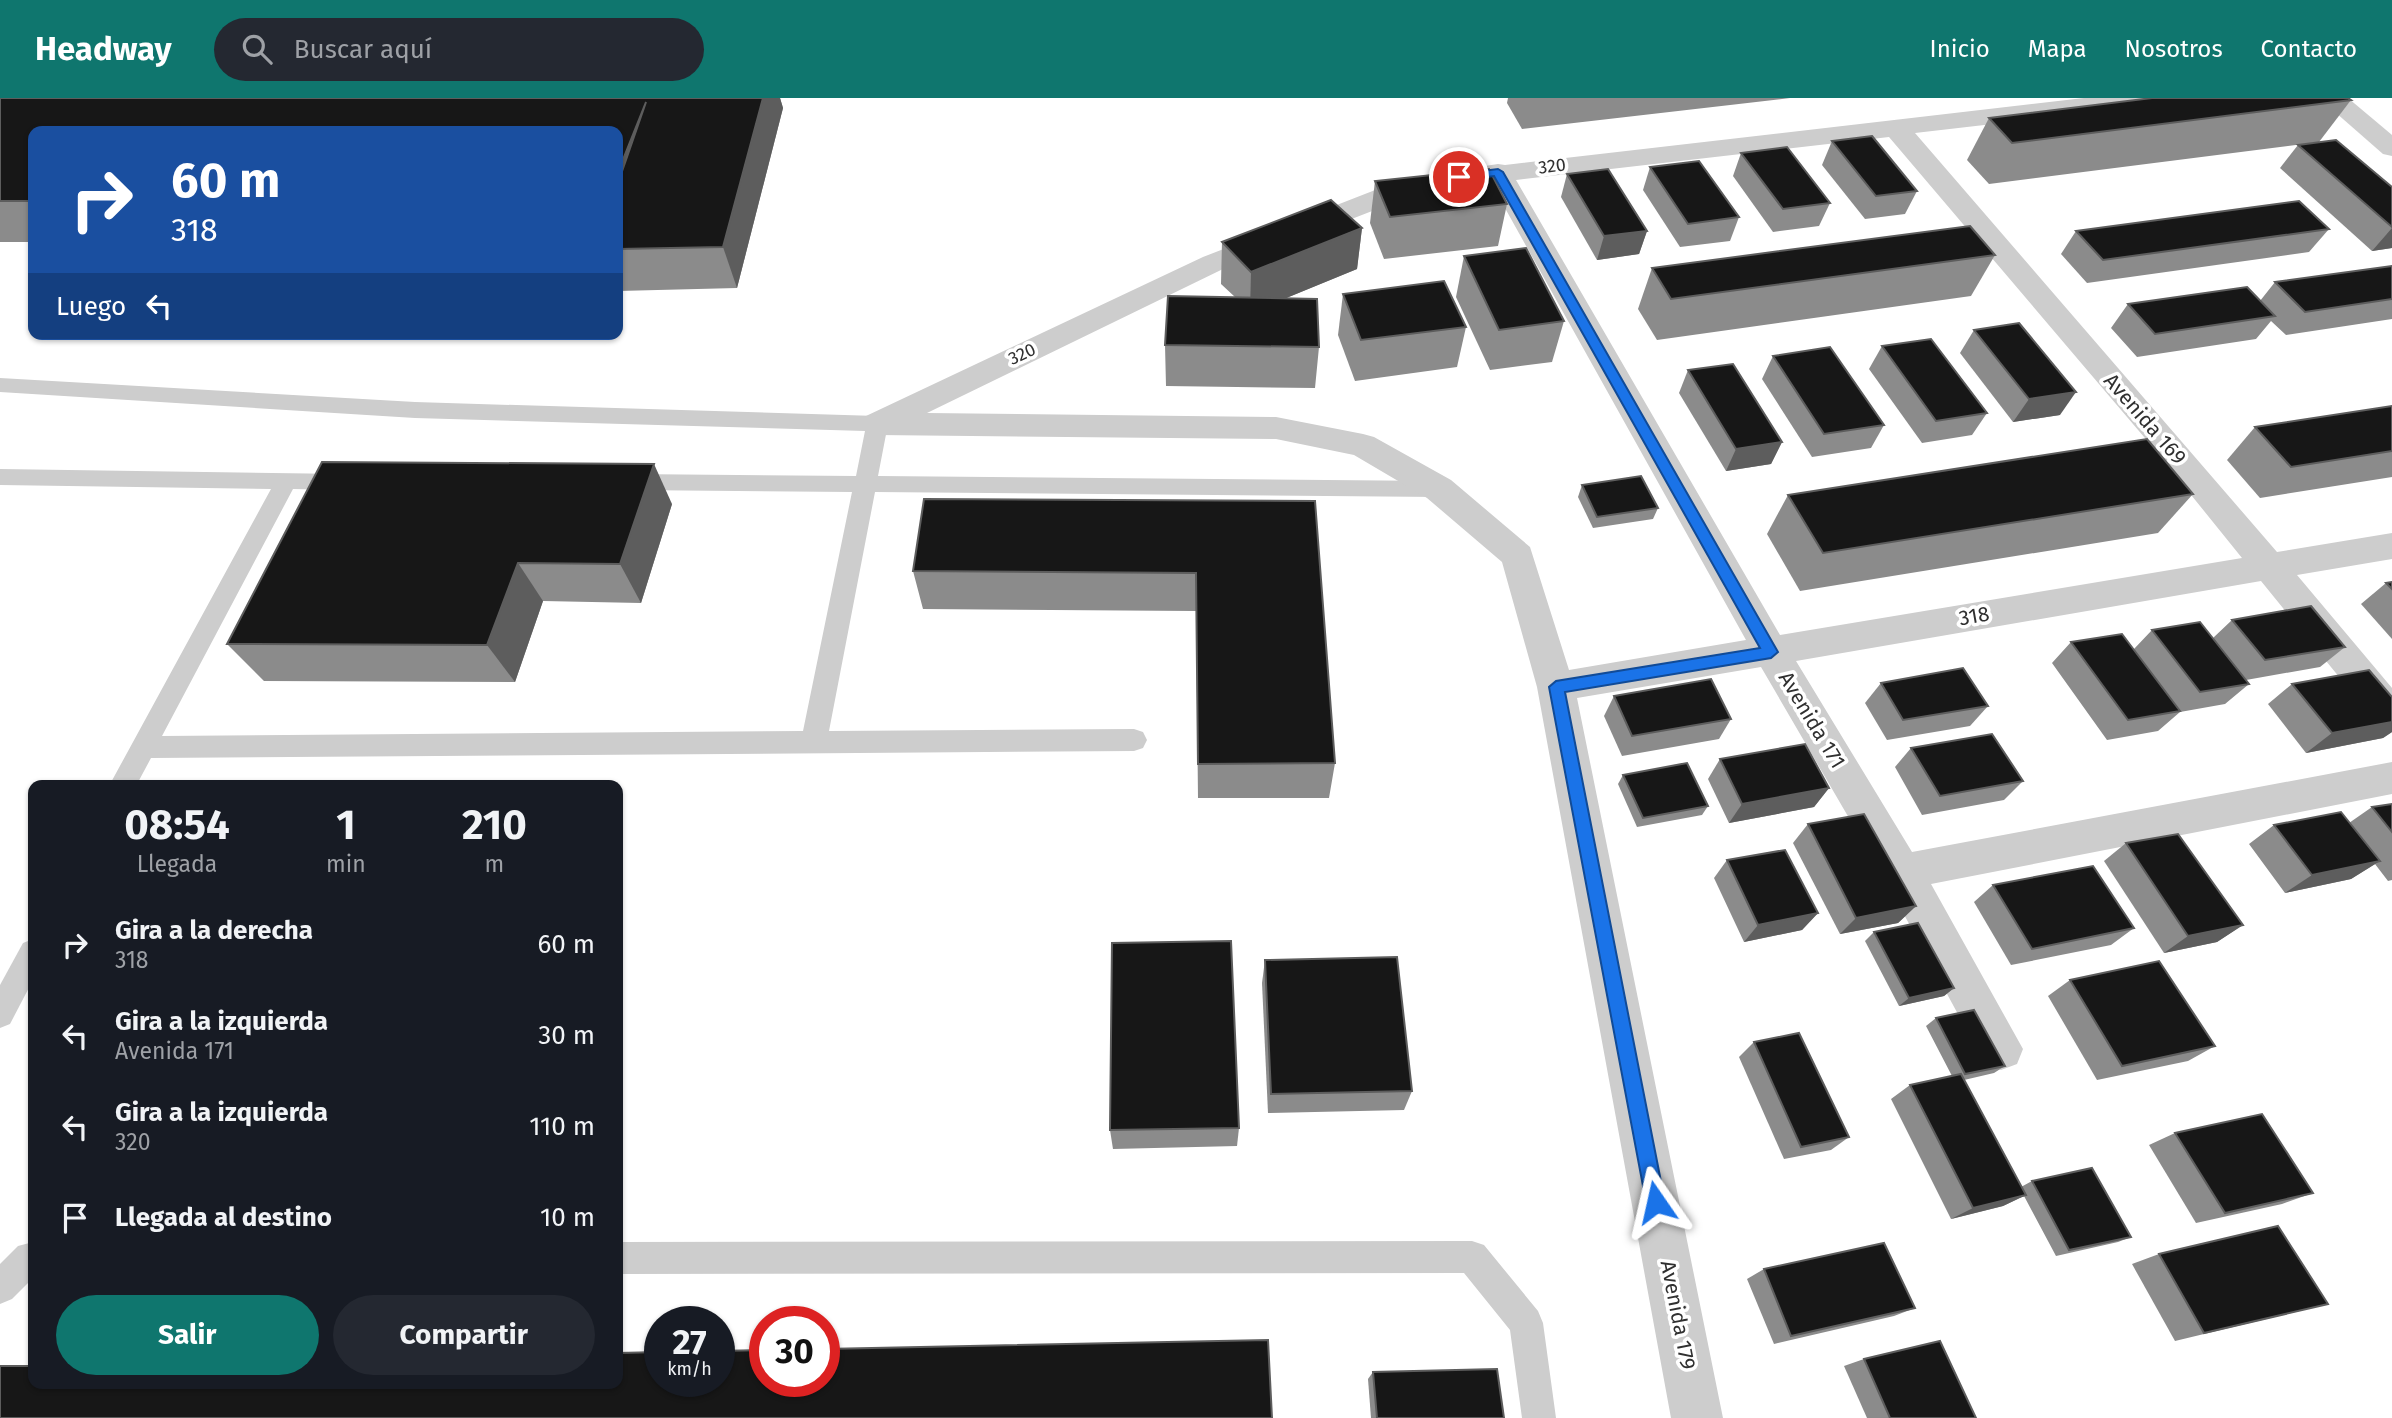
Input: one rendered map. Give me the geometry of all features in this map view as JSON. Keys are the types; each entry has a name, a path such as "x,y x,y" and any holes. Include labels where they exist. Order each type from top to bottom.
{"street":[{"name":"320","path":"877,424 1213,263 1405,187 1498,172 2150,98"},
{"path":"2332,98 2392,148"},
{"name":"Avenida 169","path":"1894,126 2269,565 2392,715"},
{"name":"Avenida 171","path":"1498,172 1771,652 1902,872 2001,1049"},
{"path":"877,424 1276,428 1363,445 1439,489"},
{"name":"Avenida 179","path":"1439,489 1518,556 1556,687 1698,1418"},
{"name":"318","path":"1556,687 2392,546"},
{"path":"1902,872 2392,778"}],"lane":[{"path":"0,385 415,410 877,424 868,483 814,743"},
{"path":"0,477 369,482"},
{"path":"125,780 286,482"},
{"path":"604,482 1439,489"},
{"path":"143,747 1134,740"},
{"path":"0,1014 28,961"},
{"path":"623,1258 1472,1257 1526,1323 1539,1418"},
{"path":"0,1287 28,1260"}],"building":[{"path":"0,98 763,98 723,247 623,249 623,169 646,102 623,160 623,126 28,126 28,201 0,201"},
{"path":"2152,98 2351,100 2012,143 1989,118"},
{"path":"1872,136 1917,191 1876,196 1832,141"},
{"path":"2336,140 2392,187 2392,227 2298,145"},
{"path":"1787,147 1830,203 1783,209 1741,153"},
{"path":"1699,161 1739,217 1688,224 1650,167"},
{"path":"1489,169 1507,204 1390,217 1375,181"},
{"path":"1608,169 1647,231 1604,236 1567,174"},
{"path":"1331,200 1362,228 1251,272 1222,242"},
{"path":"2299,201 2329,229 2103,260 2076,231"},
{"path":"1970,226 1995,255 1671,299 1652,268"},
{"path":"1526,248 1564,321 1499,330 1464,256"},
{"path":"2392,266 2392,299 2305,312 2275,282"},
{"path":"1444,281 1466,327 1361,340 1343,294"},
{"path":"2247,287 2275,316 2155,334 2128,304"},
{"path":"1168,296 1317,299 1319,347 1165,345"},
{"path":"2019,323 2076,392 2029,399 1974,330"},
{"path":"1931,339 1987,413 1936,421 1882,346"},
{"path":"1830,347 1884,425 1824,434 1773,356"},
{"path":"1733,364 1782,442 1736,449 1688,370"},
{"path":"2392,406 2392,451 2291,467 2255,427"},
{"path":"2147,439 2193,494 1823,553 1788,495"},
{"path":"322,462 654,464 620,564 518,563 487,645 227,644"},
{"path":"1641,476 1658,508 1597,517 1582,485"},
{"path":"924,499 1315,501 1335,763 1198,764 1196,573 913,571"},
{"path":"2311,606 2345,647 2265,660 2232,620"},
{"path":"2200,622 2249,684 2200,692 2152,630"},
{"path":"2122,634 2180,711 2128,720 2071,642"},
{"path":"1963,668 1988,706 1903,720 1881,683"},
{"path":"2369,670 2392,697 2392,722 2332,733 2292,684"},
{"path":"1711,679 1731,719 1632,736 1614,696"},
{"path":"1992,734 2023,781 1940,796 1911,748"},
{"path":"1805,744 1829,788 1742,804 1720,759"},
{"path":"1687,763 1708,806 1643,818 1623,775"},
{"path":"2392,804 2392,832 2372,807"},
{"path":"2341,812 2380,861 2312,875 2274,825"},
{"path":"1864,814 1916,906 1856,918 1808,824"},
{"path":"2178,834 2243,925 2188,936 2126,843"},
{"path":"1785,850 1818,913 1758,925 1727,860"},
{"path":"2093,866 2134,928 2032,949 1993,885"},
{"path":"1918,923 1954,988 1909,998 1874,932"},
{"path":"1231,941 1239,1128 1110,1130 1112,943"},
{"path":"1397,957 1412,1091 1271,1094 1265,960"},
{"path":"2159,961 2215,1046 2122,1066 2070,980"},
{"path":"1974,1010 2005,1066 1965,1074 1936,1018"},
{"path":"1799,1033 1849,1137 1801,1147 1754,1042"},
{"path":"1961,1074 2026,1195 1973,1208 1910,1085"},
{"path":"2262,1114 2313,1193 2225,1213 2175,1133"},
{"path":"2092,1168 2131,1237 2069,1250 2032,1181"},
{"path":"2278,1226 2328,1304 2204,1333 2159,1254"},
{"path":"1884,1243 1915,1308 1791,1336 1764,1269"},
{"path":"1268,1340 1272,1418 0,1418 0,1366 28,1366 28,1389 623,1389 623,1353 644,1352 644,1397 735,1397 735,1351 749,1350 749,1397 840,1397 840,1349"},
{"path":"1940,1341 1976,1418 1890,1418 1864,1359"},
{"path":"1497,1369 1504,1418 1377,1418 1373,1372"}],"route":[{"path":"1459,177 1498,172 1771,652 1556,687 1656,1202"}]}
